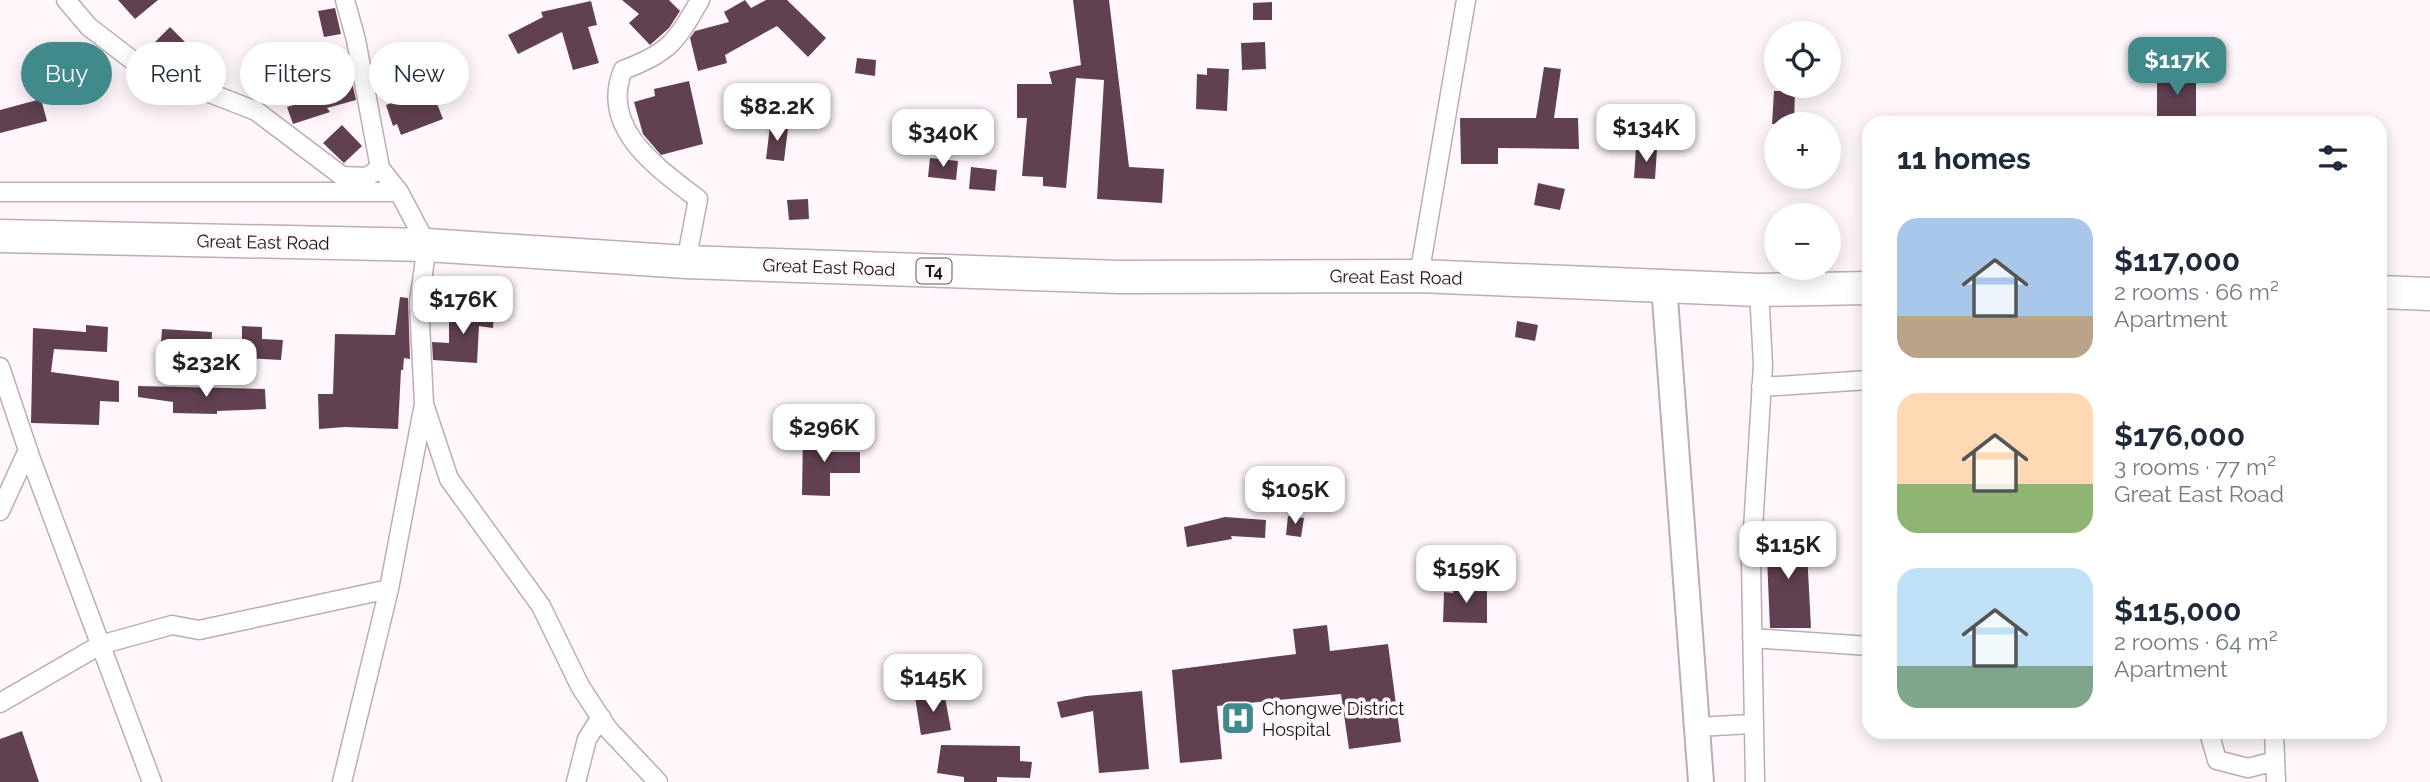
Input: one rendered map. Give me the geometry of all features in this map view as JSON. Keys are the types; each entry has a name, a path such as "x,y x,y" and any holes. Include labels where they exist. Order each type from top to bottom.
{"highway":[{"name":"Great East Road","path":"0,236 427,246 686,262 1120,277 1419,276 1759,290 1862,288"},
{"path":"2387,292 2430,294"}],"main road":[{"path":"1664,285 1701,782"}],"street":[{"path":"66,0 89,27 140,66 256,111 342,176 367,177 380,168"},
{"path":"342,782 389,589 424,404 419,302 427,246 399,192 380,168 356,40 345,0"},
{"path":"686,262 698,199 642,154 621,120 617,95 623,70 648,61 673,45 700,0"},
{"path":"1419,276 1466,0"},
{"path":"0,192 399,192"},
{"path":"1755,782 1751,562 1762,387 1759,290"},
{"path":"0,367 28,450 152,782"},
{"path":"1762,387 1862,380"},
{"path":"424,404 449,479 541,606 580,686 601,717 658,782"},
{"path":"0,512 28,450"},
{"path":"0,703 100,645 172,625 199,630 389,589"},
{"path":"1752,638 1862,646"},
{"path":"576,782 587,739 601,717"},
{"path":"1697,727 1752,724"},
{"path":"2211,739 2217,760 2248,768 2275,761"},
{"path":"2274,739 2276,782"}],"building":[{"path":"118,0 158,0 135,19"},
{"path":"622,0 669,0 680,11 669,28 650,45 629,23 639,14"},
{"path":"745,0 751,8 766,0 787,0 826,38 808,57 777,26 725,55 727,63 698,71 690,38 695,31 729,22 724,12"},
{"path":"1073,0 1109,0 1129,167 1164,169 1162,203 1097,199 1104,80 1076,78 1066,188 1043,186 1043,177 1022,176 1027,118 1017,118 1017,84 1052,84 1049,72 1081,65"},
{"path":"591,1 597,25 588,27 599,63 573,70 562,32 518,54 508,35 543,17 541,12"},
{"path":"1272,2 1272,20 1253,20 1253,3"},
{"path":"335,8 341,34 324,37 318,11"},
{"path":"170,27 185,42 155,42"},
{"path":"1265,42 1266,69 1242,70 1241,43"},
{"path":"857,58 876,60 875,76 855,73"},
{"path":"1544,67 1561,69 1554,118 1578,118 1579,149 1498,148 1498,164 1461,164 1460,118 1536,118"},
{"path":"1207,68 1229,69 1227,111 1196,109 1197,74 1207,75"},
{"path":"2157,73 2196,73 2196,116 2157,116"},
{"path":"689,81 703,144 661,155 643,134 634,102 655,96 654,89"},
{"path":"1774,98 1795,98 1794,112 1773,112"},
{"path":"21,104 43,105 47,121 0,133 0,110"},
{"path":"338,105 327,108 330,112 293,124 287,107"},
{"path":"386,105 438,105 443,119 401,135 397,124 393,126"},
{"path":"342,125 362,146 344,163 323,143"},
{"path":"770,126 788,128 784,161 766,159"},
{"path":"1636,148 1657,149 1655,179 1634,178"},
{"path":"930,158 958,161 956,180 928,177"},
{"path":"971,167 997,170 995,191 969,189"},
{"path":"1538,183 1565,189 1560,210 1534,205"},
{"path":"808,199 809,219 789,220 787,200"},
{"path":"400,297 408,298 410,359 404,358 401,370 398,429 319,429 318,394 333,394 335,334 395,335"},
{"path":"455,308 494,311 493,328 479,326 477,363 433,360 432,342 449,343 449,313 455,313"},
{"path":"1517,321 1538,325 1535,341 1515,337"},
{"path":"86,325 108,327 107,352 54,349 51,372 119,381 119,402 100,401 99,425 31,423 33,328 86,332"},
{"path":"242,326 262,327 262,339 283,340 281,360 242,358"},
{"path":"162,329 212,332 211,357 160,356"},
{"path":"138,386 265,389 266,409 217,411 217,414 173,413 173,402 138,397"},
{"path":"803,434 829,434 829,452 860,452 860,473 830,473 830,496 802,495"},
{"path":"1288,516 1304,518 1301,537 1286,535"},
{"path":"1225,517 1266,520 1265,538 1231,536 1232,539 1187,547 1184,527"},
{"path":"1806,533 1811,628 1770,628 1766,534"},
{"path":"1453,585 1487,586 1487,623 1443,622 1444,592 1453,593"},
{"path":"1327,625 1330,651 1388,644 1401,742 1349,749 1341,694 1217,706 1222,759 1180,763 1172,670 1296,654 1293,629"},
{"path":"1142,691 1149,769 1099,773 1093,711 1061,718 1057,702 1086,696"},
{"path":"944,692 951,730 921,735 915,697"},
{"path":"22,731 39,782 0,782 0,739"},
{"path":"941,745 1020,746 1020,761 1032,762 1030,778 997,777 997,782 964,782 964,777 937,773"}],"place":[{"name":"Chongwe District Hospital","path":"1238,718"}]}
